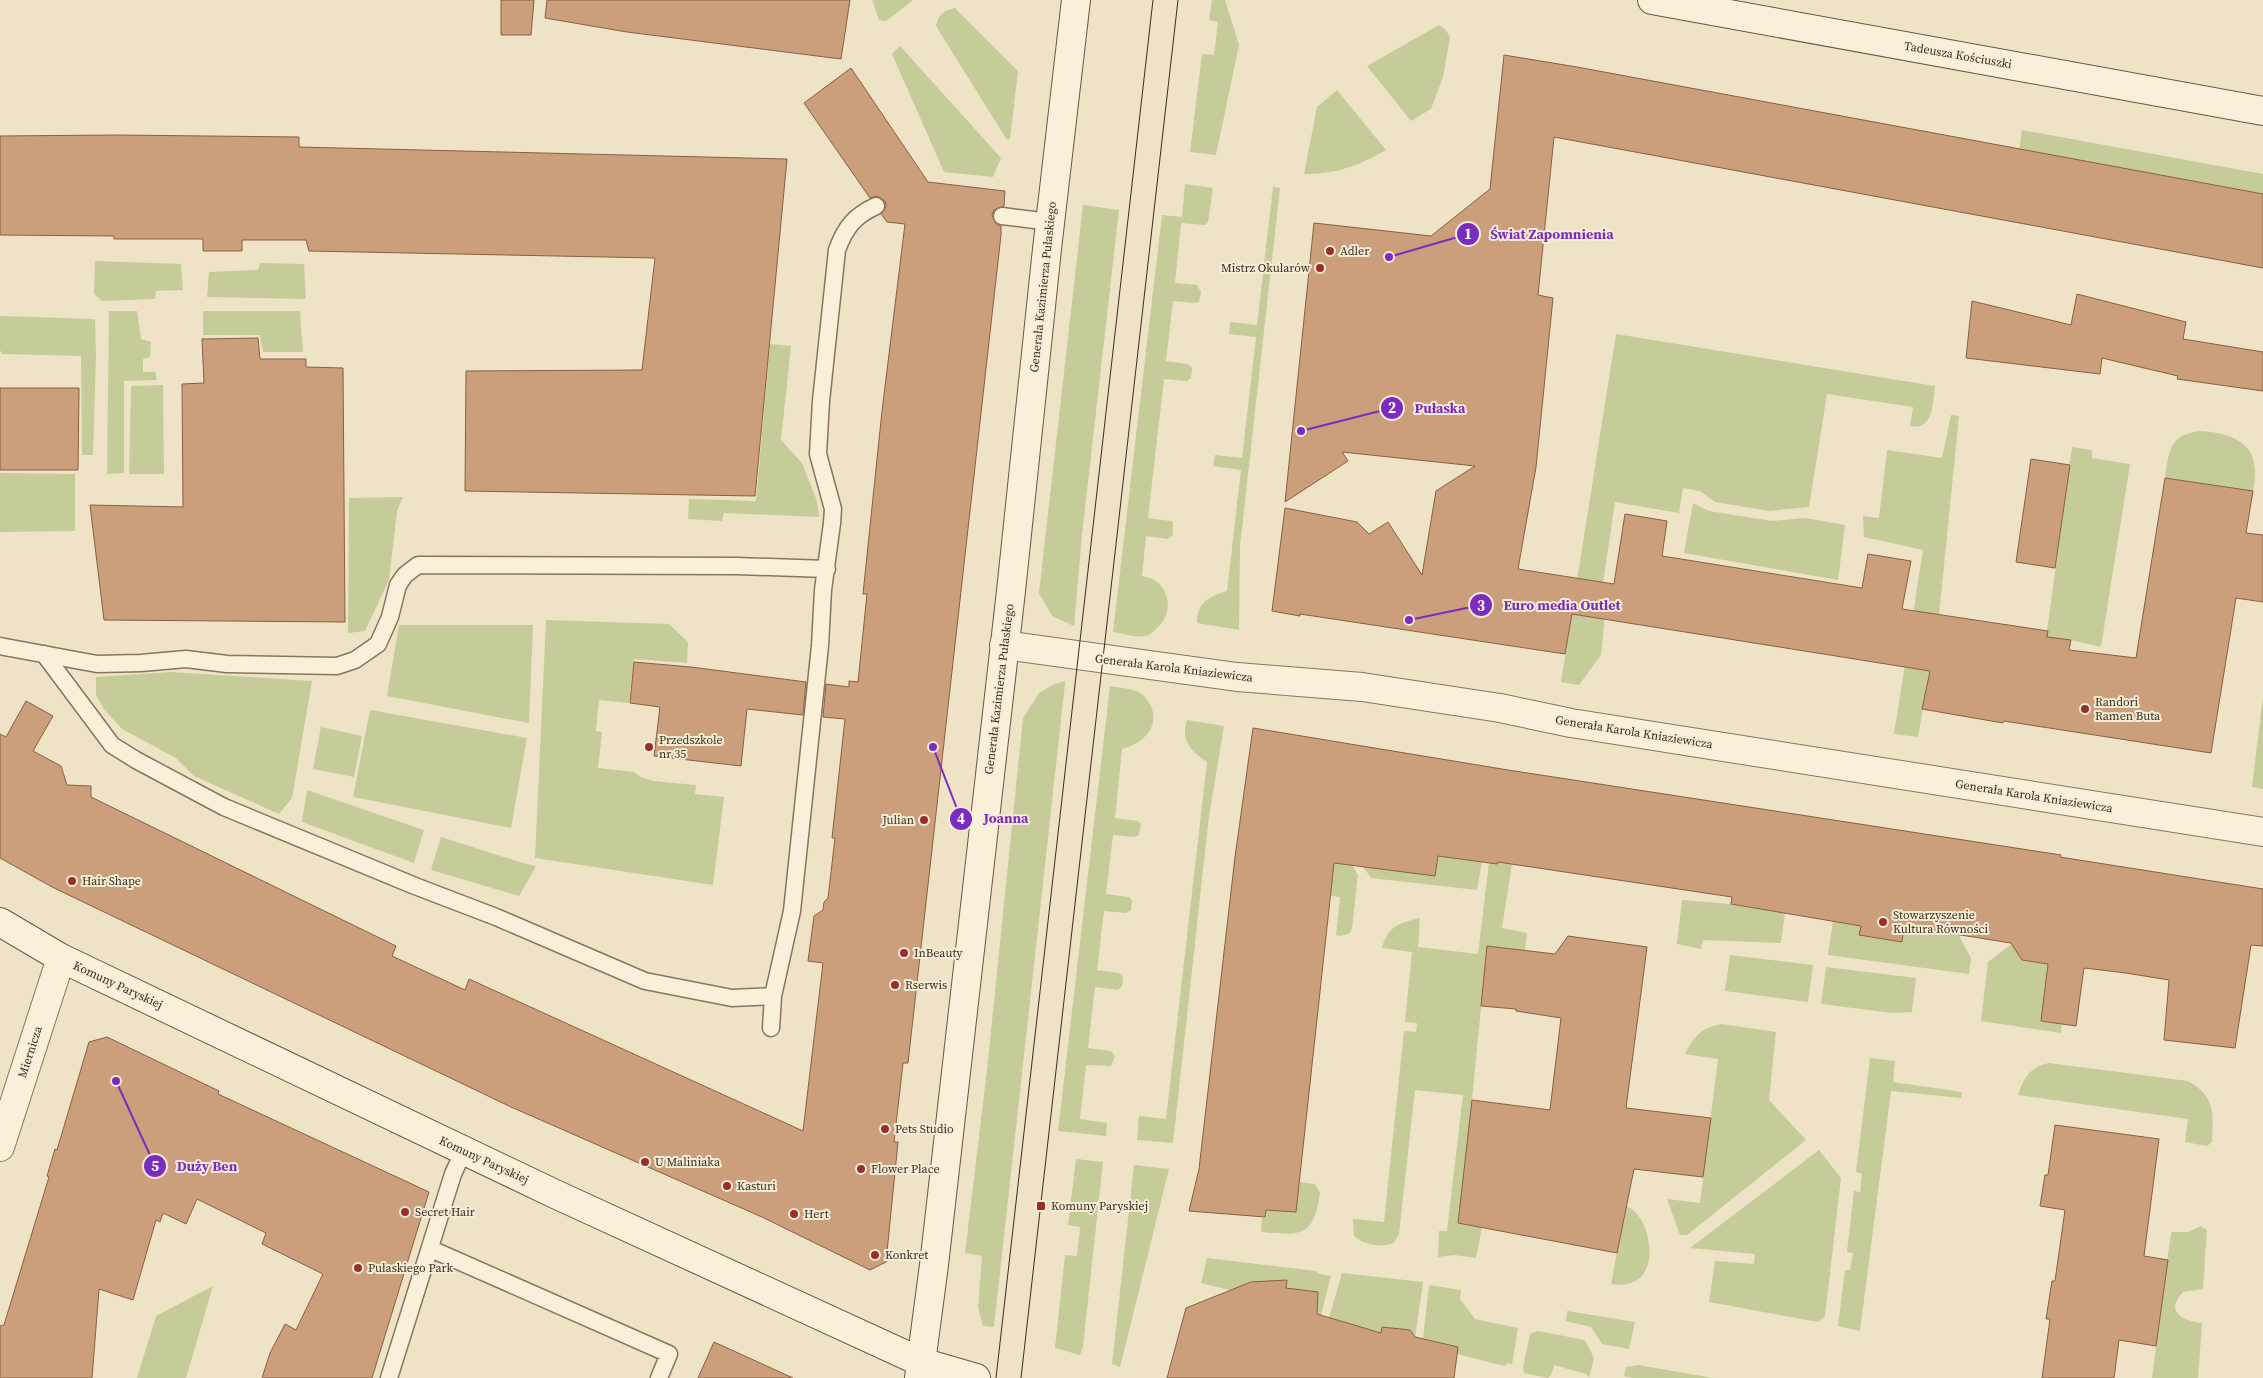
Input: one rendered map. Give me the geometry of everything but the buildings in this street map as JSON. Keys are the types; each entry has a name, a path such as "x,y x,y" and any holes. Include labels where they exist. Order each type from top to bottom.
{"street":[{"name":"Generała Kazimierza Pułaskiego","path":"920,1370 1076,0"},
{"name":"Tadeusza Kościuszki","path":"1652,0 2263,111"},
{"name":"Generała Karola Kniaziewicza","path":"1004,645 1237,678 1362,687 1500,708 1571,723 2263,832"},
{"name":"Komuny Paryskiej","path":"0,922 61,958 920,1370 976,1378"},
{"name":"Miernicza","path":"0,1146 61,958"}],"lane":[{"path":"771,1028 773,996 792,911 833,509 818,454 821,401 837,250 845,229 864,212 876,206"},
{"path":"1002,216 1050,222"},
{"path":"0,646 97,664 186,659 227,664 337,666 356,660 378,644 390,617 398,585 405,575 418,564 737,566 827,569"},
{"path":"44,654 112,745 136,760 224,806 416,886 496,916 645,981 732,998 773,996"},
{"path":"389,1378 453,1174 464,1150"},
{"path":"431,1249 669,1354 659,1378"}],"green space":[{"path":"872,0 913,0 886,21 879,20"},
{"path":"1212,0 1225,0 1239,45 1216,155 1190,152 1202,54 1214,55 1218,22 1209,20"},
{"path":"955,8 1018,71 1010,139 1007,140 936,26 942,14"},
{"path":"1439,25 1445,29 1450,37 1443,77 1431,109 1411,121 1367,66"},
{"path":"900,46 1001,158 993,177 944,172 892,54"},
{"path":"1337,90 1386,150 1337,171 1304,174 1317,107"},
{"path":"2022,130 2263,174 2263,194 2019,150"},
{"path":"1185,184 1213,188 1208,222 1205,225 1181,223 1175,283 1197,285 1201,292 1199,302 1173,301 1166,361 1188,364 1192,368 1191,378 1187,381 1164,379 1148,518 1173,522 1173,535 1168,539 1146,536 1142,576 1154,580 1161,586 1165,592 1168,604 1162,623 1149,635 1137,636 1113,632 1162,215 1182,217"},
{"path":"1273,187 1280,188 1240,546 1239,630 1197,623 1199,610 1202,605 1215,595 1227,591 1241,470 1213,466 1215,455 1242,458 1256,337 1229,334 1230,322 1257,325"},
{"path":"1083,205 1119,210 1082,535 1074,626 1052,616 1039,593"},
{"path":"95,261 181,264 183,290 156,291 155,299 102,301 94,294"},
{"path":"260,263 304,264 306,299 207,297 209,272 258,270"},
{"path":"109,311 137,311 141,339 151,342 150,357 143,359 143,372 155,372 157,380 124,381 124,473 107,474"},
{"path":"203,311 300,311 303,352 263,352 260,335 203,335"},
{"path":"0,316 95,319 96,356 93,455 82,455 81,356 2,354 0,350"},
{"path":"1616,334 1935,386 1934,400 1928,420 1918,426 1910,426 1913,407 1827,394 1809,507 1769,511 1715,502 1700,491 1683,488 1679,513 1615,502 1600,603 1606,605 1601,655 1579,685 1561,682"},
{"path":"770,344 791,346 781,440 802,463 817,501 819,517 724,513 722,521 688,519 689,499 756,501"},
{"path":"163,385 164,474 129,474 131,386"},
{"path":"1951,415 1959,416 1939,615 1918,737 1894,734 1923,550 1864,537 1863,516 1879,518 1887,450 1942,458"},
{"path":"2201,431 2227,436 2245,446 2251,454 2254,464 2253,491 2165,478 2172,446 2182,436"},
{"path":"2072,447 2092,450 2092,458 2130,464 2101,647 2071,640 2042,668"},
{"path":"0,473 75,474 75,531 0,532"},
{"path":"403,497 397,511 389,580 365,631 348,633 349,498"},
{"path":"1693,503 1709,511 1772,521 1805,518 1845,525 1838,580 1684,553"},
{"path":"546,620 669,624 688,642 687,663 634,659 629,703 599,700 596,731 602,732 598,768 634,772 641,777 653,781 696,785 695,794 724,797 713,885 535,858"},
{"path":"399,625 533,625 529,723 387,696"},
{"path":"171,672 312,681 292,798 279,814 194,776 176,758 122,729 104,709 96,695 96,677"},
{"path":"1065,681 994,1327 983,1326 978,1307 982,1256 965,1253 987,1070 1023,718 1039,693"},
{"path":"1110,686 1141,693 1150,705 1153,721 1151,729 1146,736 1131,746 1122,749 1115,818 1138,821 1141,824 1139,835 1134,837 1113,835 1106,894 1129,897 1132,900 1131,910 1126,913 1104,911 1097,970 1119,973 1123,977 1122,986 1118,990 1095,987 1088,1048 1111,1051 1115,1056 1111,1066 1086,1065 1080,1119 1107,1123 1106,1136 1058,1131"},
{"path":"2263,696 2263,789 2252,787"},
{"path":"370,710 527,738 511,828 353,797"},
{"path":"1187,720 1224,726 1209,816 1173,1143 1137,1140 1139,1116 1166,1119 1207,762 1188,745 1185,734"},
{"path":"321,727 362,736 354,777 313,769"},
{"path":"307,790 424,830 414,863 302,822"},
{"path":"441,837 536,866 519,896 431,870"},
{"path":"1349,847 1387,870 1435,876 1438,856 1482,862 1477,890 1371,878"},
{"path":"1343,850 1358,875 1352,928 1350,933 1341,936 1336,935 1340,897 1269,889"},
{"path":"1498,862 1512,864 1502,928 1527,933 1525,950 1487,946 1472,1100 1482,1227 1476,1258 1454,1255 1438,1257 1439,1231 1447,1231 1463,1095 1415,1090 1399,1234 1394,1243 1389,1245 1368,1243 1354,1236 1353,1219 1384,1222 1404,1031 1416,1032 1417,1023 1405,1022 1412,952 1382,948 1384,941 1395,927 1420,918 1418,947 1478,954 1489,863 1497,864"},
{"path":"1682,900 1731,904 1785,913 1781,943 1703,940 1701,949 1677,944"},
{"path":"1833,921 1861,926 1860,935 1901,942 1904,926 1958,934 1971,958 1969,974 1828,955"},
{"path":"2013,943 2048,964 2041,1021 2062,1024 2061,1033 1981,1021 1988,962"},
{"path":"1730,955 1813,965 1808,1002 1725,991"},
{"path":"1826,967 1916,978 1912,1012 1893,1013 1821,1004"},
{"path":"1722,1024 1776,1032 1769,1100 1806,1140 1687,1235 1680,1235 1667,1199 1700,1203 1718,1059 1685,1054 1699,1034 1709,1028"},
{"path":"1870,1058 1895,1061 1893,1082 1962,1092 1961,1098 1891,1091 1860,1331 1838,1326 1845,1270 1850,1270 1853,1253 1847,1252 1854,1191 1860,1192 1862,1174 1856,1172"},
{"path":"2049,1063 2188,1081 2204,1093 2211,1107 2213,1122 2212,1142 2207,1146 2185,1142 2188,1119 2018,1095 2025,1078 2032,1070"},
{"path":"1819,1150 1841,1178 1825,1316 1818,1322 1709,1302 1715,1261 1754,1264 1755,1254 1690,1248"},
{"path":"1076,1159 1103,1162 1083,1347 1080,1355 1055,1348 1065,1255 1077,1256 1080,1227 1068,1225"},
{"path":"1134,1165 1169,1169 1120,1367 1112,1364"},
{"path":"1299,1182 1315,1184 1320,1193 1314,1218 1309,1226 1296,1233 1261,1232 1262,1218 1265,1218 1266,1210 1296,1212"},
{"path":"1626,1206 1635,1212 1643,1223 1648,1237 1650,1252 1647,1266 1641,1277 1629,1284 1611,1284"},
{"path":"2201,1226 2207,1230 2203,1289 2183,1292 2175,1305 2178,1314 2183,1318 2202,1323 2198,1378 2152,1378 2171,1232 2188,1232"},
{"path":"1207,1258 1316,1271 1319,1274 1331,1276 1321,1315 1305,1312 1318,1296 1318,1292 1314,1291 1314,1294 1286,1288 1287,1280 1255,1284 1253,1281 1250,1283 1254,1296 1201,1283"},
{"path":"1342,1273 1423,1282 1415,1338 1410,1330 1382,1327 1381,1332 1354,1329 1351,1324 1329,1318"},
{"path":"1429,1285 1461,1290 1460,1299 1475,1319 1518,1328 1512,1364 1508,1363 1504,1366 1457,1354 1458,1347 1423,1339"},
{"path":"213,1286 186,1378 137,1378 156,1316"},
{"path":"1567,1311 1635,1322 1629,1349 1602,1344 1591,1327 1566,1321"},
{"path":"1538,1331 1585,1340 1594,1358 1589,1378 1586,1374 1554,1365 1548,1378 1524,1373 1523,1368 1530,1334"},
{"path":"1638,1365 1713,1378 1633,1378 1624,1376 1626,1367"}],"tram line":[{"path":"996,1378 1153,0"},
{"path":"1021,1378 1178,0"}],"place":[{"name":"Adler","path":"1330,251"},
{"name":"Świat Zapomnienia","path":"1389,257"},
{"name":"Mistrz Okularów","path":"1320,268"},
{"name":"Pułaska","path":"1301,431"},
{"name":"Euro media Outlet","path":"1409,620"},
{"name":"Randori Ramen Buta","path":"2085,709"},
{"name":"Przedszkole nr 35","path":"649,747"},
{"name":"Joanna","path":"933,747"},
{"name":"Julian","path":"924,820"},
{"name":"Hair Shape","path":"72,881"},
{"name":"Stowarzyszenie Kultura Równości","path":"1883,922"},
{"name":"InBeauty","path":"904,953"},
{"name":"Rserwis","path":"895,985"},
{"name":"Duży Ben","path":"116,1081"},
{"name":"Pets Studio","path":"885,1129"},
{"name":"U Maliniaka","path":"645,1162"},
{"name":"Flower Place","path":"861,1169"},
{"name":"Kasturi","path":"727,1186"},
{"name":"Komuny Paryskiej","path":"1041,1206"},
{"name":"Secret Hair","path":"405,1212"},
{"name":"Hert","path":"794,1214"},
{"name":"Konkret","path":"875,1255"},
{"name":"Pułaskiego Park","path":"358,1268"}]}
